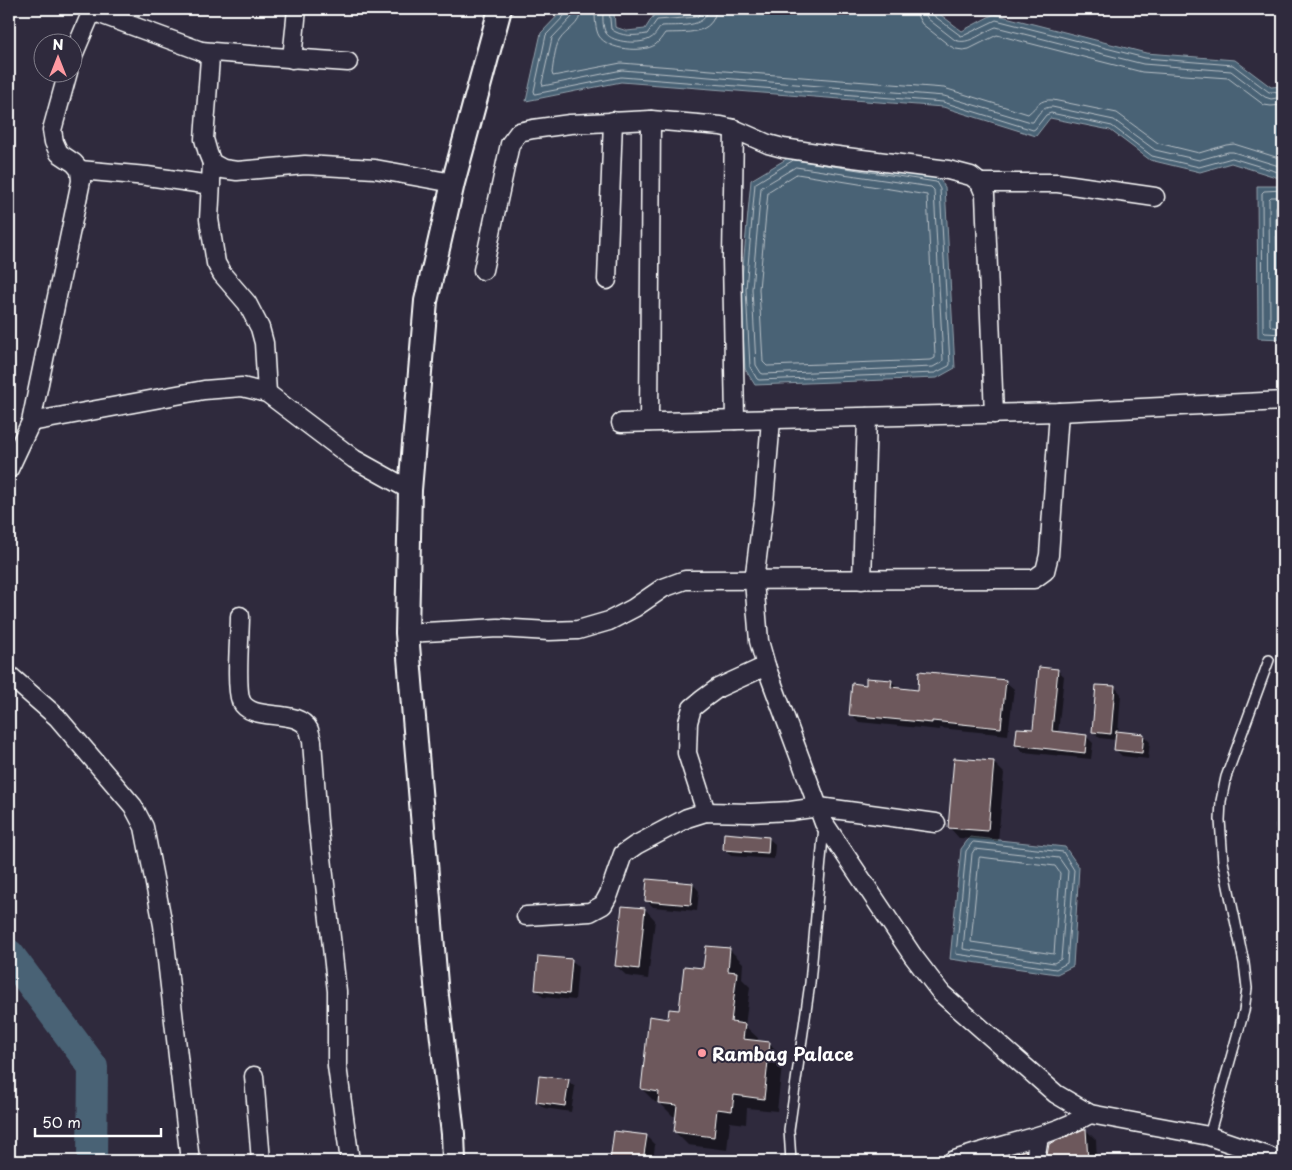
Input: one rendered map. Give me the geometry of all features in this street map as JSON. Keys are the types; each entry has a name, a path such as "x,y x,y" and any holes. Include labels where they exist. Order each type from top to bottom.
{"street":[{"path":"292,58 298,9"},
{"path":"454,1161 453,1134 437,996 407,633 410,490 426,301 453,183 500,9"},
{"path":"82,32 90,10 202,51 348,62"},
{"path":"202,51 210,58 204,139 212,163 208,219 216,263 222,274 247,303 260,328 264,343 267,393"},
{"path":"9,469 31,422 82,181 80,170 74,163 59,153 54,142 52,130 65,82"},
{"path":"649,422 651,120"},
{"path":"483,270 510,144 518,132 533,128 613,121 651,120 721,126 734,129 782,148 948,170 971,176 980,183 985,195 994,414"},
{"path":"607,280 613,121"},
{"path":"734,129 732,258 736,420"},
{"path":"212,163 223,169 237,171 305,165 375,169 453,183"},
{"path":"80,170 147,176 211,185"},
{"path":"980,183 1058,183 1155,197"},
{"path":"31,422 204,390 242,387 267,393 354,459 410,490"},
{"path":"622,423 1059,412 1283,401"},
{"path":"407,633 498,628 549,631 578,630 609,621 634,608 663,588 685,580 1034,579 1046,571 1049,555 1059,412"},
{"path":"862,580 867,417"},
{"path":"772,420 754,581 759,640 766,666 822,815 913,956 942,994 1056,1094 1090,1114 1209,1136 1271,1160"},
{"path":"240,616 238,686 242,701 251,711 301,721 308,729 312,742 318,822 337,991 337,1066 350,1161"},
{"path":"706,812 687,753 688,722 692,708 702,698 718,688 766,666"},
{"path":"9,675 57,718 133,806 144,827 163,925 190,1161"},
{"path":"526,916 590,912 603,905 624,854 636,845 687,818 706,812 790,811 936,823"},
{"path":"254,1076 261,1161"},
{"path":"952,1161 1039,1136 1072,1124 1090,1114"},
{"path":"1035,1161 1039,1136"}],"lane":[{"path":"1209,1136 1242,1019 1246,988 1244,963 1223,862 1220,820 1221,801 1226,777 1269,660"},
{"path":"791,1161 789,1130 810,983 822,815"}],"water":[{"path":"564,9 614,11 615,27 627,31 645,29 654,15 695,13 699,9 933,9 962,31 994,14 1146,53 1235,60 1271,87 1283,86 1283,177 1279,178 1231,163 1200,172 1150,160 1110,130 1050,118 1036,136 943,107 621,82 526,101 541,33"},
{"path":"793,155 938,177 945,187 955,368 937,378 755,385 745,369 741,289 751,180"},
{"path":"1257,186 1283,186 1283,339 1258,338"},
{"path":"1283,813 1283,852 1277,838 1276,824"},
{"path":"970,837 1065,847 1079,867 1073,966 1057,974 950,959 961,849"}],"building":[{"path":"1039,667 1058,669 1052,731 1087,735 1085,753 1015,745 1017,728 1033,729"},
{"path":"919,671 1006,680 1001,728 849,715 852,683 866,685 866,678 892,680 891,687 918,690"},
{"path":"1096,685 1115,686 1111,734 1092,732"},
{"path":"1116,731 1144,734 1142,753 1114,750"},
{"path":"954,758 994,761 988,831 948,828"},
{"path":"724,833 769,837 768,853 723,850"},
{"path":"647,879 693,883 691,905 645,901"},
{"path":"622,906 645,908 639,969 615,966"},
{"path":"706,946 730,948 728,971 737,972 731,1022 745,1024 743,1039 770,1042 764,1099 734,1095 732,1111 717,1109 714,1137 674,1132 677,1105 658,1103 659,1092 641,1089 649,1016 668,1019 669,1009 679,1010 684,966 703,968"},
{"path":"538,956 572,959 569,994 535,990"},
{"path":"539,1076 569,1079 565,1106 536,1102"},
{"path":"1086,1129 1088,1161 1046,1161 1049,1144"},
{"path":"614,1131 647,1135 643,1161 610,1161"},
{"path":"1026,1150 1025,1161 999,1161 1000,1157"}],"waterway":[{"path":"9,954 93,1067 92,1161"}],"place":[{"name":"Rambag Palace","path":"702,1053"}]}
